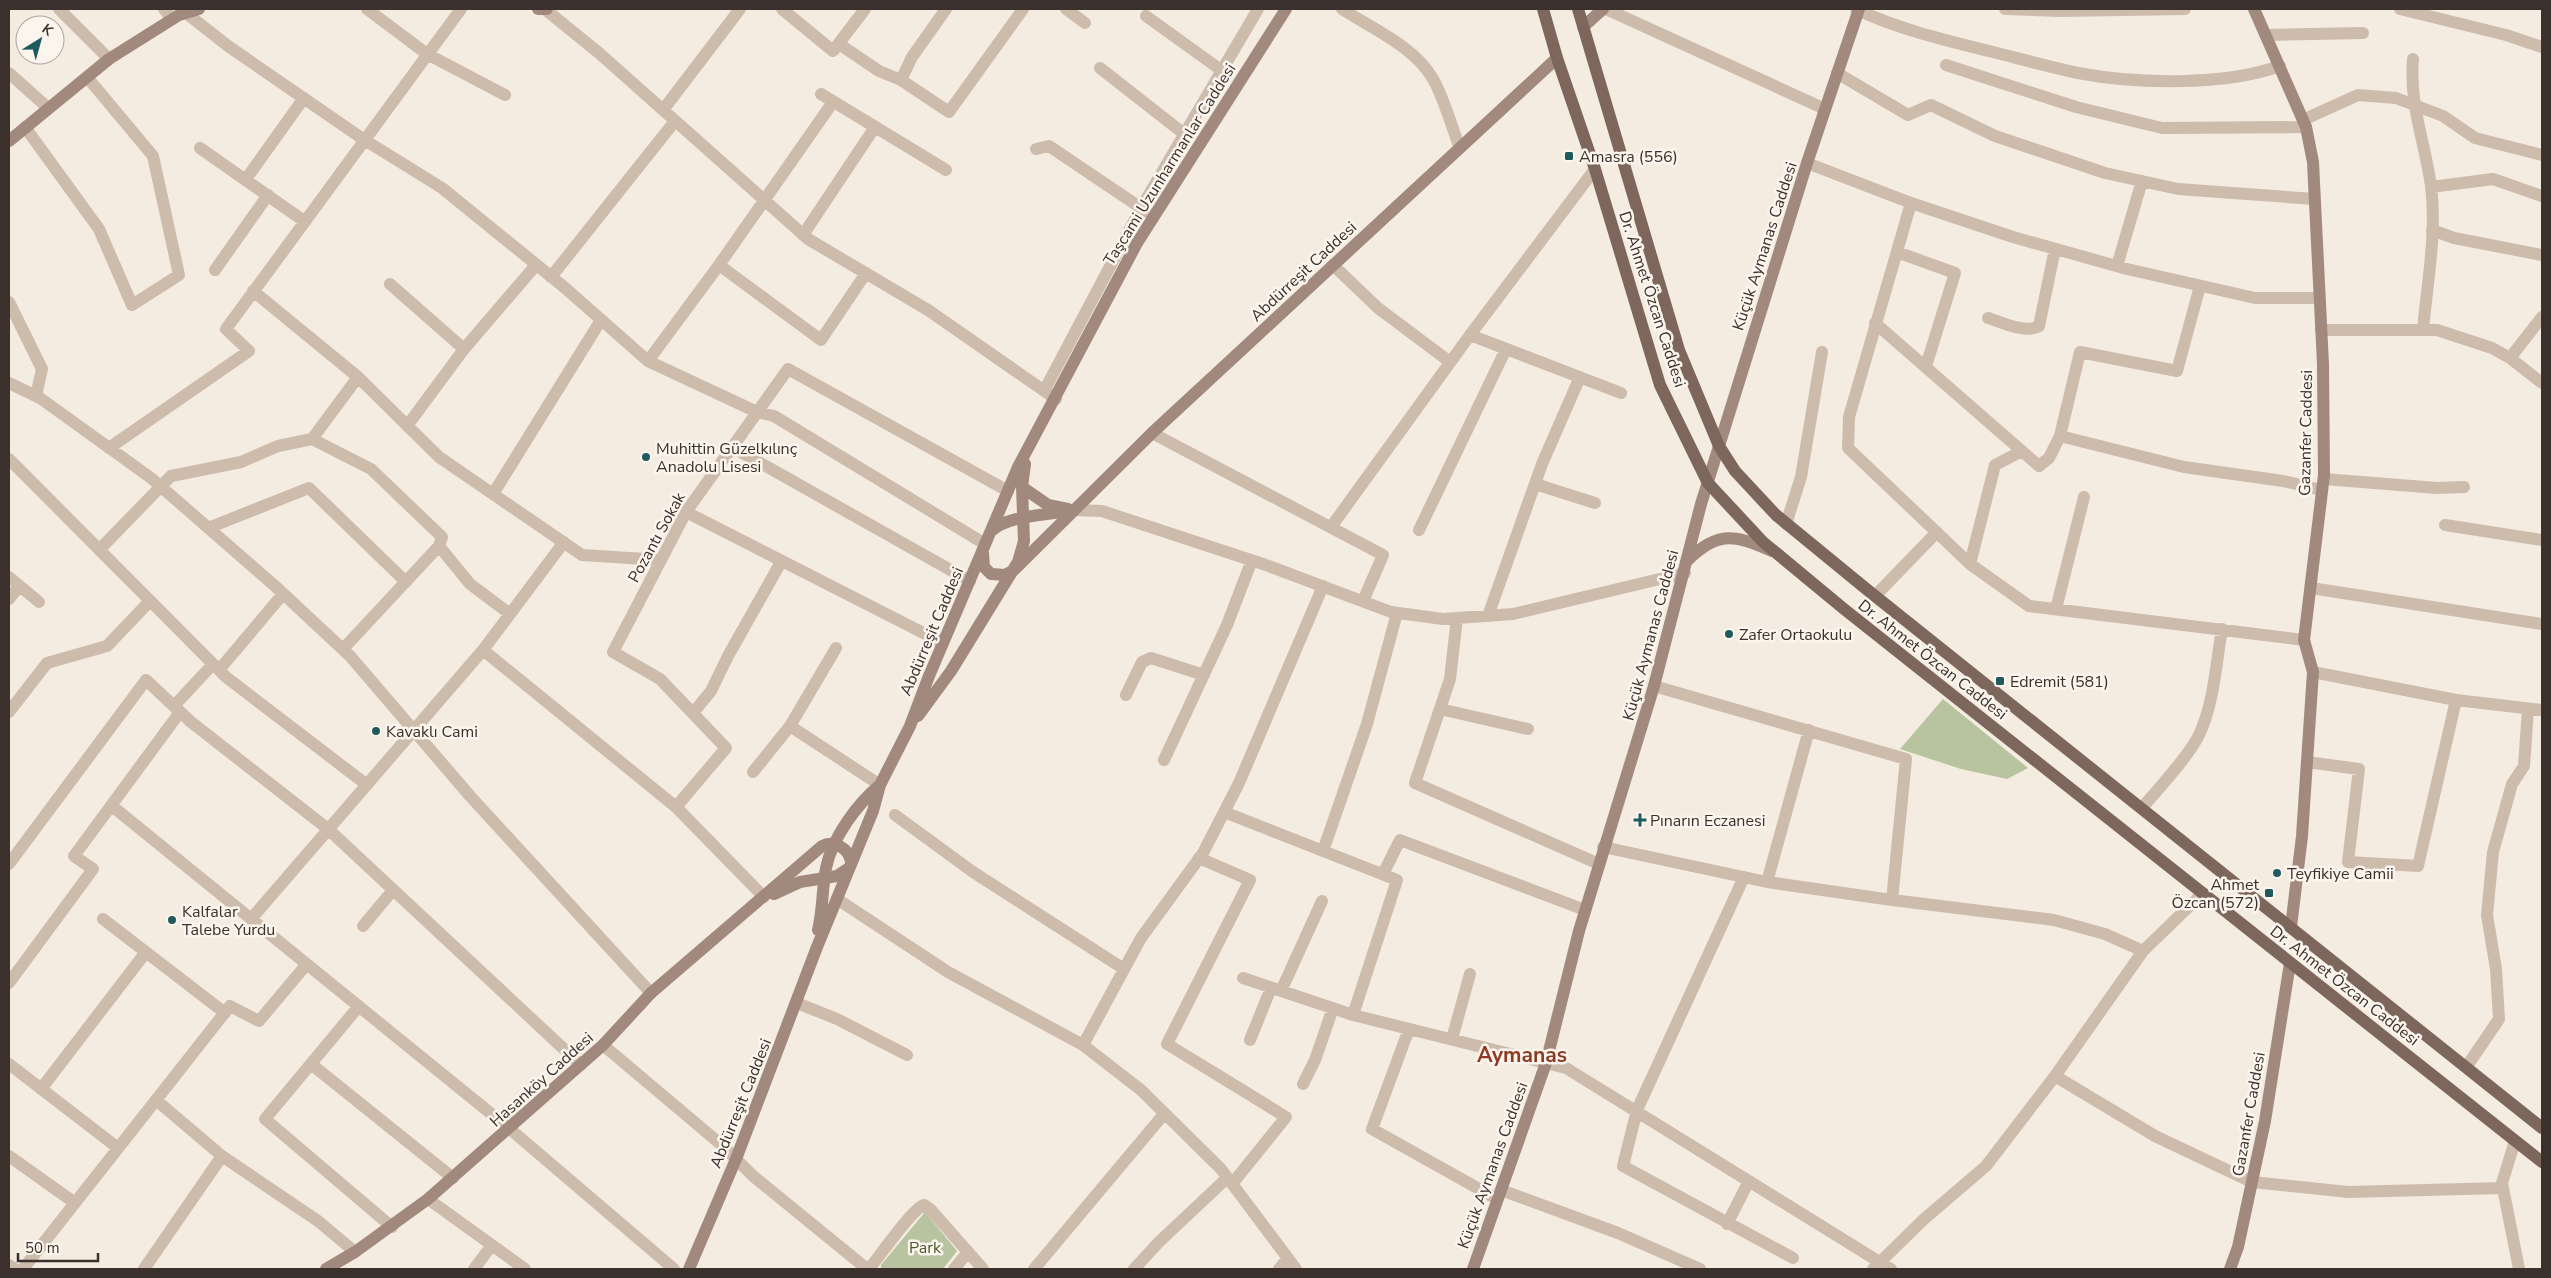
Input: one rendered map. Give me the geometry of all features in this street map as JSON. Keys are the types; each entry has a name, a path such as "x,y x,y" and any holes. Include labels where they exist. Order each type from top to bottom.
{"main road":[{"name":"Dr. Ahmet Özcan Caddesi","path":"1543,9 1557,58 1595,169 1660,385 1708,483 1763,542 1776,553 2542,1162"},
{"name":"Dr. Ahmet Özcan Caddesi","path":"1578,9 1679,350 1719,446 1735,472 1786,524 2542,1128"}],"street":[{"path":"59,9 109,59"},
{"path":"9,141 109,59 168,14 186,13 199,9"},
{"path":"366,9 427,54 506,96"},
{"path":"109,448 249,351 226,328 460,9"},
{"path":"544,9 599,53 803,235 928,310 1056,399"},
{"path":"663,110 740,9"},
{"path":"782,9 833,50 865,9"},
{"path":"901,80 912,57 946,9"},
{"path":"839,44 879,71 901,80 949,112 1023,9"},
{"path":"1066,9 1085,23"},
{"path":"1044,391 1183,133 1258,9"},
{"name":"Taşcami Uzunharmanlar Caddesi","path":"991,531 1030,446 1130,256 1153,216 1286,9"},
{"path":"1342,9 1409,52 1422,65 1434,80 1460,148"},
{"path":"1583,27 1604,9 1825,110"},
{"path":"1858,9 1945,40 2078,73 2141,79 2214,80 2258,74 2280,66"},
{"name":"Küçük Aymanas Caddesi","path":"1473,1269 1546,1063 1585,910 1654,686 1708,483 1807,163 1858,9"},
{"path":"2005,9 2060,11 2186,9"},
{"name":"Gazanfer Caddesi","path":"2254,9 2305,123 2313,162 2321,330 2323,485 2304,640 2313,672 2302,836 2291,927"},
{"path":"2400,10 2506,35 2542,47"},
{"path":"186,13 228,46 363,139 442,188 551,277 648,361 757,412 774,416 984,547"},
{"path":"1146,16 1221,70"},
{"path":"2266,35 2363,33"},
{"name":"Abdürreşit Caddesi","path":"910,726 943,683 1014,570 1152,433 1557,58"},
{"path":"2413,59 2413,104 2431,186 2432,230 2423,330"},
{"path":"1946,65 2076,108 2162,128 2305,123 2358,95 2396,98 2443,116 2475,138 2542,155"},
{"path":"1100,68 1183,133"},
{"path":"1837,73 1908,115 1931,105 1995,136 2105,173 2178,189 2314,199"},
{"path":"9,74 48,108"},
{"path":"25,127 99,229 132,305 179,275 153,156 87,77"},
{"path":"821,94 946,170"},
{"path":"246,179 304,98"},
{"path":"648,361 719,265 833,102"},
{"path":"551,277 675,121"},
{"path":"803,235 875,126"},
{"path":"1036,149 1048,146 1153,216"},
{"path":"200,148 304,221"},
{"path":"1807,163 1912,202 2055,249 2117,266 2254,298 2319,298"},
{"path":"1331,527 1450,362 1595,169"},
{"path":"2431,186 2493,179 2542,196"},
{"path":"2117,266 2142,181"},
{"path":"215,270 268,195"},
{"path":"1912,202 1849,417 1848,448 1970,564 2028,606 2304,640"},
{"path":"2432,230 2454,238 2542,255"},
{"path":"1988,318 2023,329 2034,329 2039,326 2055,249"},
{"path":"1897,252 1955,273 1926,366"},
{"path":"407,426 464,349 536,265"},
{"path":"719,265 821,340 866,273"},
{"path":"1333,265 1378,308 1450,362"},
{"path":"390,284 464,349"},
{"path":"1875,323 2039,466 2049,458 2060,436 2080,352 2177,371 2200,286"},
{"path":"253,291 358,377 439,457 582,555 661,560"},
{"path":"9,302 42,369 36,396"},
{"path":"2510,358 2542,317"},
{"path":"493,494 601,320"},
{"path":"2321,330 2437,330 2492,348 2510,358 2542,383"},
{"path":"1470,335 1622,393"},
{"path":"1419,530 1506,349"},
{"path":"1786,524 1801,477 1822,352"},
{"name":"Pozantı Sokak","path":"693,714 660,679 613,652 686,512 788,370 1008,491"},
{"path":"312,439 358,377"},
{"path":"1488,616 1535,484 1580,377"},
{"path":"9,383 36,396 160,486 343,649 470,796 651,993"},
{"path":"1152,433 1383,555 1364,602"},
{"path":"2060,436 2184,467 2283,481 2323,485 2464,487"},
{"path":"99,550 171,476 241,462 278,446 312,439 371,469 442,537 439,546 343,649"},
{"name":"Taşcami Uzunharmanlar Caddesi","path":"1014,570 1023,550 1022,487 1030,446"},
{"path":"732,447 970,580"},
{"path":"1970,564 1995,465 2022,451"},
{"path":"9,459 216,667 367,784"},
{"path":"1535,484 1594,503"},
{"path":"1022,487 1048,505 1073,510 1102,512 1252,560 1398,613 1443,619 1513,614 1686,567 1710,542 1727,537 1747,540 1776,553"},
{"path":"208,528 309,488 406,582"},
{"path":"2056,609 2084,497"},
{"path":"991,531 1001,523 1073,510"},
{"path":"686,512 943,643"},
{"path":"2445,525 2542,540"},
{"name":"Abdürreşit Caddesi","path":"692,1268 797,1003 817,947 873,811 880,785 910,726 991,531"},
{"path":"1875,596 1937,532"},
{"path":"251,919 483,650 564,542"},
{"path":"439,546 470,584 510,614"},
{"name":"Abdürreşit Caddesi","path":"984,547 984,566 991,574 1005,575 1014,570"},
{"path":"1164,760 1227,625 1252,560"},
{"path":"676,807 726,748 693,714 711,691 728,656 781,562"},
{"path":"9,577 39,602"},
{"path":"9,599 19,586"},
{"path":"1083,1045 1141,938 1199,858 1224,812 1239,783 1323,586"},
{"path":"2311,588 2542,624"},
{"path":"9,983 93,868 74,856 112,806 177,709 283,594"},
{"path":"9,712 46,663 107,646 150,601"},
{"path":"1323,851 1367,724 1398,613"},
{"path":"1457,618 1450,679 1415,784 1599,864"},
{"path":"2142,808 2198,738 2205,722 2222,629"},
{"path":"754,772 790,726 836,648"},
{"path":"483,650 676,807 764,897"},
{"path":"1126,694 1142,662 1151,658 1204,675"},
{"path":"2313,672 2456,700 2542,710"},
{"path":"9,864 146,680 177,709 328,829 581,1064"},
{"path":"1654,686 1906,759 1892,900"},
{"path":"2307,762 2359,769 2348,862 2418,866 2456,700"},
{"path":"1440,709 1528,729"},
{"path":"2466,1066 2499,1019 2496,969 2487,915 2493,852 2512,784 2524,766 2528,709"},
{"path":"790,726 880,785"},
{"path":"1768,882 1810,730"},
{"name":"Abdürreşit Caddesi","path":"817,947 823,904 824,878 828,859 835,843 851,818 880,785"},
{"path":"112,806 510,1129 674,1269"},
{"path":"1224,812 1397,880 1353,1015"},
{"path":"895,815 973,872 1124,969"},
{"path":"822,846 851,818"},
{"path":"1383,874 1400,840 1585,910"},
{"path":"835,843 846,852 850,865"},
{"name":"Hasanköy Caddesi","path":"326,1269 392,1227 428,1199 510,1129 603,1045 651,993 822,846 835,843"},
{"path":"1603,847 1768,882 1892,900 2054,920 2106,934 2143,951"},
{"path":"1134,1269 1159,1242 1230,1181 1286,1117 1167,1044 1250,880 1199,858"},
{"name":"Hasanköy Caddesi","path":"764,897 800,882 838,876 850,865"},
{"path":"1744,877 1637,1110 1623,1166 1727,1224 1793,1258"},
{"path":"800,882 814,888 823,904"},
{"path":"363,926 393,890"},
{"path":"1876,1265 1986,1166 2055,1076 2143,951 2203,892"},
{"path":"837,899 948,972 1083,1045 1141,1090 1230,1181 1296,1269"},
{"path":"1250,1040 1322,901"},
{"path":"103,919 225,1013"},
{"path":"42,1089 146,952"},
{"name":"Gazanfer Caddesi","path":"2230,1269 2238,1247 2265,1121 2290,963"},
{"path":"23,1269 230,1006 259,1021 306,964"},
{"path":"1452,1039 1470,974"},
{"path":"1243,978 1353,1015 1566,1068 1637,1110 1749,1181 1876,1265 1890,1269"},
{"path":"797,1003 837,1019 907,1055"},
{"path":"359,1006 265,1119 392,1227"},
{"path":"1303,1084 1315,1060 1333,1008"},
{"path":"1409,1029 1372,1129 1499,1194 1618,1232 1700,1269"},
{"path":"603,1045 736,1159 753,1176 868,1269 906,1222 920,1206 924,1205 931,1210 984,1269"},
{"path":"9,1064 118,1148"},
{"path":"311,1064 453,1178"},
{"path":"2055,1076 2155,1136 2252,1182 2348,1192 2503,1188"},
{"path":"156,1100 222,1156 318,1221 355,1252"},
{"path":"1034,1269 1164,1114"},
{"path":"2515,1141 2502,1183 2520,1269"},
{"path":"9,1156 75,1203"},
{"path":"144,1269 222,1156"},
{"path":"1727,1224 1749,1181"},
{"path":"428,1199 525,1269"},
{"path":"474,1269 492,1245"},
{"path":"954,1269 968,1252"},
{"path":"1279,1269 1288,1258"},
{"path":"9,1266 15,1269"}],"green space":[{"path":"1943,699 2028,768 2007,779 1961,769 1900,749"},
{"name":"Park","path":"925,1212 957,1251 943,1269 881,1269 881,1265"}],"place":[{"name":"Amasra (556)","path":"1569,156"},
{"name":"Muhittin Güzelkılınç Anadolu Lisesi","path":"646,457"},
{"name":"Zafer Ortaokulu","path":"1729,634"},
{"name":"Edremit (581)","path":"2000,681"},
{"name":"Kavaklı Cami","path":"376,731"},
{"name":"Pınarın Eczanesi","path":"1640,820"},
{"name":"Teyfikiye Camii","path":"2277,873"},
{"name":"Ahmet Özcan (572)","path":"2269,893"},
{"name":"Kalfalar Talebe Yurdu","path":"172,920"}],"district":[{"name":"Aymanas","path":"1522,1055"}]}
